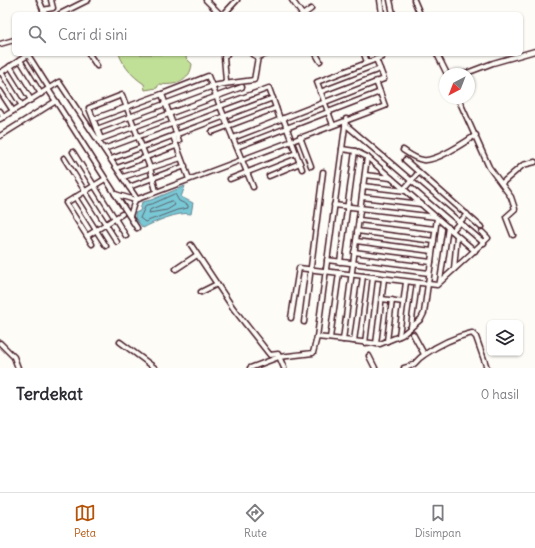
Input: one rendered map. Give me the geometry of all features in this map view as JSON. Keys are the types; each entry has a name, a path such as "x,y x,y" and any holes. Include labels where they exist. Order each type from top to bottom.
{"street":[{"path":"39,0 44,12 53,7 51,0"},
{"path":"72,12 88,0"},
{"path":"206,0 218,12"},
{"path":"226,12 237,0"},
{"path":"292,0 301,12"},
{"path":"380,0 381,12"},
{"path":"390,0 393,12"},
{"path":"414,0 419,12"},
{"path":"306,12 311,9"},
{"path":"0,44 12,41"},
{"path":"523,54 535,51"},
{"path":"22,106 0,72 26,56"},
{"path":"29,56 137,228"},
{"path":"90,56 97,66"},
{"path":"224,84 226,81 224,58 226,56"},
{"path":"97,129 213,86 254,80 258,57 261,56"},
{"path":"317,56 320,61"},
{"path":"365,56 367,62"},
{"path":"438,56 444,68"},
{"path":"475,70 517,56"},
{"path":"233,138 281,118 324,102 376,81 384,79 376,57 367,62 317,81 316,84 320,92 324,102 328,112 332,124"},
{"path":"20,60 41,94"},
{"path":"10,66 31,100"},
{"path":"320,92 380,69"},
{"path":"94,119 208,76 253,187"},
{"path":"115,194 136,200 156,191 209,173 332,124 346,121 386,106 376,81"},
{"path":"0,111 2,118 59,82 99,139 136,200 130,216"},
{"path":"99,139 242,87"},
{"path":"104,149 269,88 302,169"},
{"path":"0,91 13,111"},
{"path":"237,147 380,92"},
{"path":"162,94 178,143 181,158 189,179"},
{"path":"79,112 122,95 150,168 156,191"},
{"path":"111,159 273,98"},
{"path":"0,136 56,101"},
{"path":"461,104 476,135 491,172 502,183 515,208 506,217 513,235"},
{"path":"89,108 94,119 99,139"},
{"path":"212,132 276,108"},
{"path":"250,368 279,357 313,353 317,337 346,121"},
{"path":"346,121 412,181 484,243"},
{"path":"403,150 418,159 429,160 455,149 476,135"},
{"path":"300,137 311,166"},
{"path":"117,168 145,158 178,143"},
{"path":"342,149 355,151 367,157 475,251"},
{"path":"340,262 355,151"},
{"path":"73,152 126,236"},
{"path":"230,179 296,153"},
{"path":"343,340 367,157"},
{"path":"64,158 117,242"},
{"path":"123,177 181,158"},
{"path":"291,318 299,268 437,285 484,243 488,237 482,229 405,160"},
{"path":"502,183 523,165 535,162"},
{"path":"269,176 300,163"},
{"path":"129,187 185,166"},
{"path":"304,322 323,172"},
{"path":"405,190 419,172"},
{"path":"365,175 392,178"},
{"path":"92,244 66,203 105,178"},
{"path":"363,186 405,190"},
{"path":"75,197 106,246"},
{"path":"362,197 422,204"},
{"path":"334,205 436,218"},
{"path":"87,236 122,214"},
{"path":"452,231 467,214"},
{"path":"317,337 376,344 399,336 423,316 436,218"},
{"path":"359,220 435,229"},
{"path":"440,282 448,227"},
{"path":"357,231 434,241"},
{"path":"454,270 457,236"},
{"path":"356,241 432,251"},
{"path":"191,245 196,255 270,355 277,353 284,368"},
{"path":"354,252 431,262"},
{"path":"176,269 196,255"},
{"path":"327,260 429,273"},
{"path":"330,338 339,273"},
{"path":"354,341 363,276"},
{"path":"365,343 373,277"},
{"path":"376,344 384,279"},
{"path":"399,336 406,282"},
{"path":"411,327 417,283"},
{"path":"201,292 217,284"},
{"path":"382,299 403,302"},
{"path":"387,341 392,300"},
{"path":"404,368 414,365 424,354 444,343 472,333 476,337 487,368"},
{"path":"413,334 424,354"},
{"path":"120,342 155,368"},
{"path":"0,343 14,357 18,368"},
{"path":"369,356 375,368"}],"green space":[{"path":"120,56 186,56 186,58 192,64 188,75 181,82 159,84 157,88 145,90 144,84 129,71"}],"water":[{"path":"185,186 181,197 193,203 191,214 186,213 173,216 143,228 135,218 135,213 140,211 142,202 151,200"}]}
